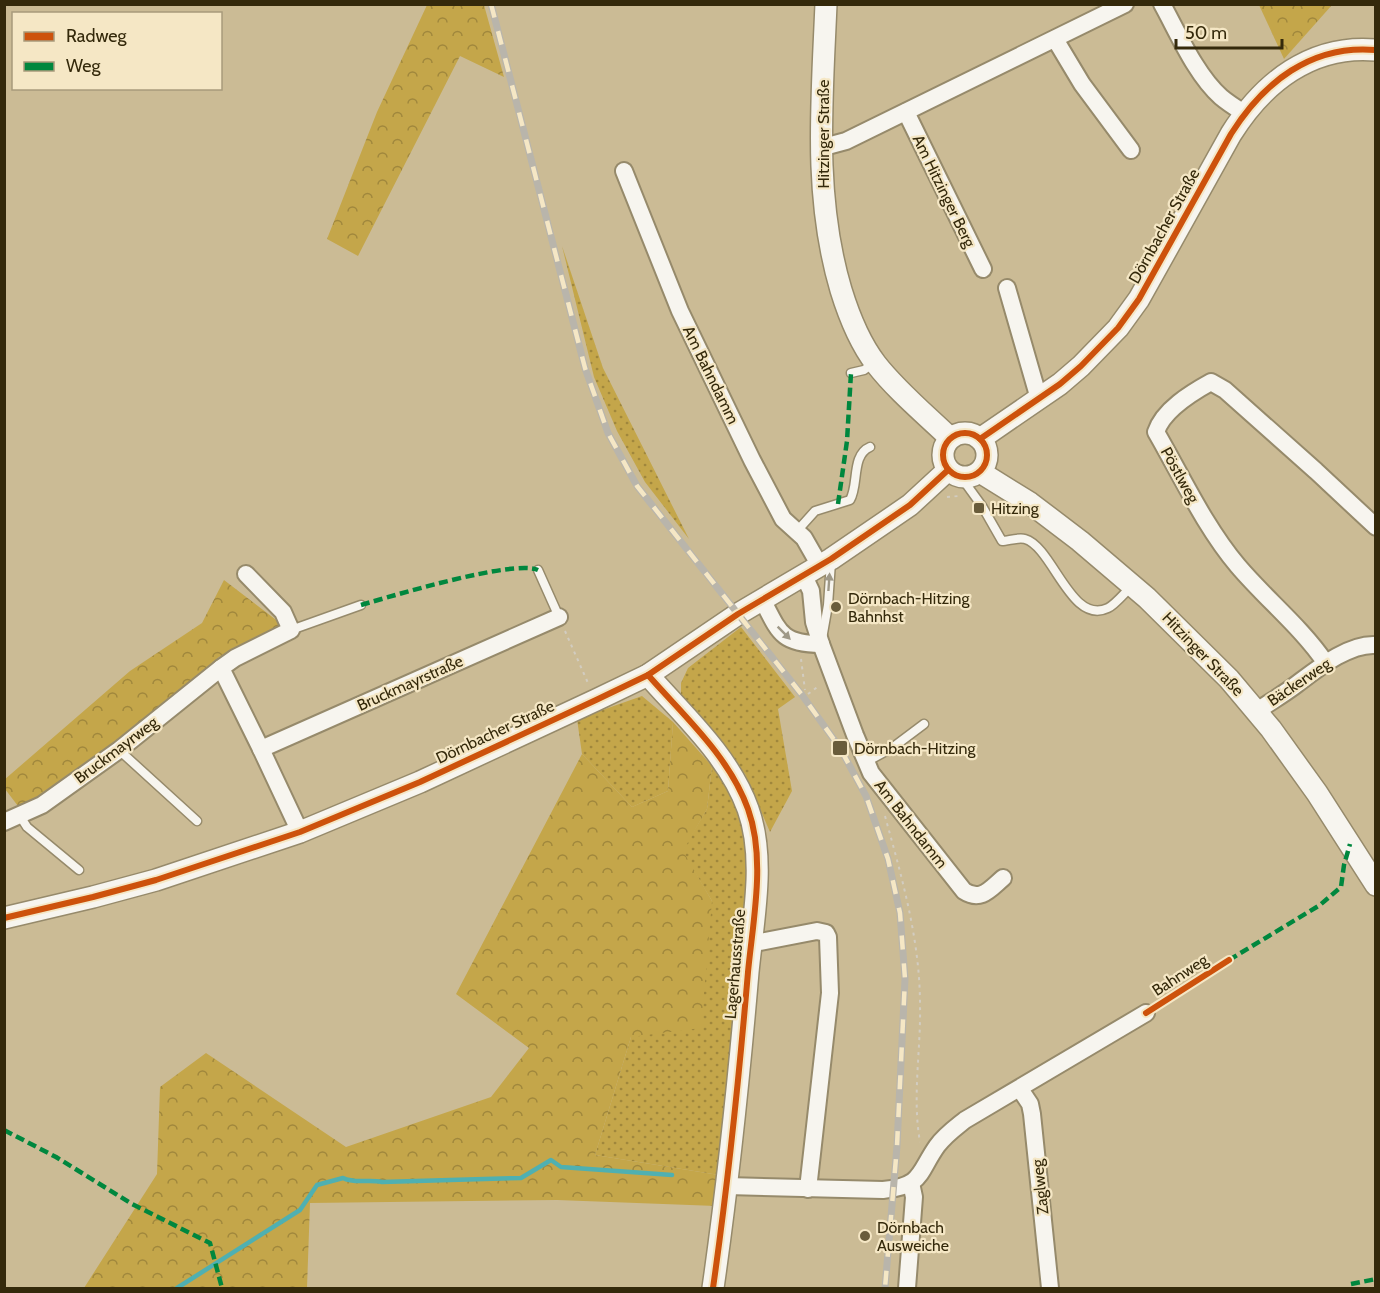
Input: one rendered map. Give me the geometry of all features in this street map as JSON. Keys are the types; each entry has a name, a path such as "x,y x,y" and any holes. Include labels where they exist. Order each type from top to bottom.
{"street":[{"name":"Hitzinger Straße","path":"826,4 820,148 822,194 836,271 851,318 875,363 950,438"},
{"path":"820,148 846,141 1125,4"},
{"path":"1162,4 1211,87 1244,113"},
{"path":"1055,39 1082,84 1131,150"},
{"name":"Dörnbacher Straße","path":"980,439 1039,399 1082,366 1118,328 1138,299 1244,113 1260,95 1275,81 1295,68 1318,58 1345,51 1376,50"},
{"name":"Am Hitzinger Berg","path":"906,112 983,269"},
{"name":"Am Bahndamm","path":"624,171 676,301 710,375 783,519 810,547 818,567 811,591 814,621 866,762 876,780 964,891 972,896 979,896 1003,878"},
{"path":"1007,288 1039,399"},
{"name":"Pöstlweg","path":"1325,662 1307,638 1237,565 1221,543 1156,432 1160,420 1195,390 1211,382 1225,390 1376,527"},
{"path":"969,433 980,439 987,459 963,473 942,456 944,446 950,438 969,433"},
{"name":"Hitzinger Straße","path":"963,473 1050,518 1175,623 1257,711 1317,793 1376,885"},
{"name":"Dörnbacher Straße","path":"4,918 156,880 300,832 420,782 648,675 762,599 818,567 963,473"},
{"path":"246,574 283,612 291,630 221,668 300,832"},
{"path":"762,599 783,634 800,644 821,644"},
{"name":"Bruckmayrstraße","path":"261,749 559,617"},
{"name":"Bäckerweg","path":"1257,711 1325,662 1367,644 1376,645"},
{"name":"Bruckmayrweg","path":"12,819 42,805 119,750 221,668"},
{"name":"Lagerhausstraße","path":"648,675 722,761 736,783 747,805 753,825 757,861 727,1186 713,1288"},
{"path":"751,941 760,942 817,931 826,933 828,937 830,993 808,1189"},
{"name":"Bahnweg","path":"911,1183 920,1176 938,1144 965,1120 1146,1013"},
{"name":"Zaglweg","path":"1020,1089 1030,1104 1032,1114 1050,1288"},
{"path":"727,1186 884,1190 900,1188 911,1183 914,1197 907,1288"}],"lane":[{"path":"851,373 864,370 875,363"},
{"path":"796,531 815,511 850,500 861,455 870,447"},
{"path":"963,473 1002,542 1024,538 1037,546 1077,601 1091,610 1108,609 1132,586"},
{"path":"818,567 826,624 821,644"},
{"path":"538,570 559,617"},
{"path":"291,630 361,605"},
{"path":"866,762 892,748 924,724"},
{"path":"119,750 197,821"},
{"path":"12,819 27,826 79,870"}],"path":[{"path":"559,617 596,700"},
{"path":"800,644 805,690"},
{"path":"889,795 882,807 910,911 918,973 920,1005 918,1133 924,1169"}],"green space":[{"path":"427,5 484,5 504,77 460,56 358,256 327,239 377,112"},
{"path":"1259,5 1332,5 1284,59"},
{"path":"562,246 603,368 689,539 645,482 617,431 594,377"},
{"path":"224,580 284,626 219,657 101,758 21,810 5,789 4,780 130,671 202,623"},
{"path":"741,627 795,697 778,709 792,791 770,832 745,774 681,695 681,683 688,668"},
{"path":"642,696 673,722 668,791 632,807 582,754 577,719"},
{"path":"673,722 712,766 707,809 683,851 712,901 701,1028 631,1037 595,1155 719,1175 716,1206 557,1200 310,1203 307,1288 84,1288 157,1174 160,1087 206,1053 346,1147 491,1097 529,1048 456,994 582,754 632,807 668,791"},
{"path":"712,766 738,804 748,841 748,885 719,1175 595,1155 631,1037 712,901 682,851 707,809"}],"waterway":[{"path":"177,1288 300,1210 317,1185 343,1178 352,1181 382,1182 521,1178 551,1160 561,1167 672,1175"}],"railway":[{"path":"491,4 585,368 608,433 637,486 802,695 840,748 866,796 888,859 900,913 905,979 897,1146 885,1288"}],"marked path":[{"path":"838,504 847,441 851,373"},
{"path":"361,605 480,574 525,568 538,570"},
{"path":"1229,960 1320,905 1341,887 1350,844"},
{"path":"4,1130 56,1157 132,1204 210,1243 222,1288"},
{"path":"1351,1284 1376,1279"}],"cycle path":[{"path":"980,439 1060,384 1118,328 1139,299 1231,134 1258,99 1274,83 1310,60 1330,53 1376,50"},
{"path":"965,433 981,439 987,455 981,471 965,477 949,471 943,455 949,439 965,433"},
{"path":"4,918 156,880 300,832 420,782 596,700 648,675 738,614 831,559 910,505 948,470"},
{"path":"648,675 718,754 729,771 748,809 756,848 755,911 733,1130 713,1288"},
{"path":"1146,1013 1229,960"}],"place":[{"name":"Hitzing","path":"979,508"},
{"name":"Dörnbach-Hitzing Bahnhst","path":"836,607"},
{"name":"Dörnbach-Hitzing","path":"840,748"},
{"name":"Dörnbach Ausweiche","path":"865,1236"}]}
